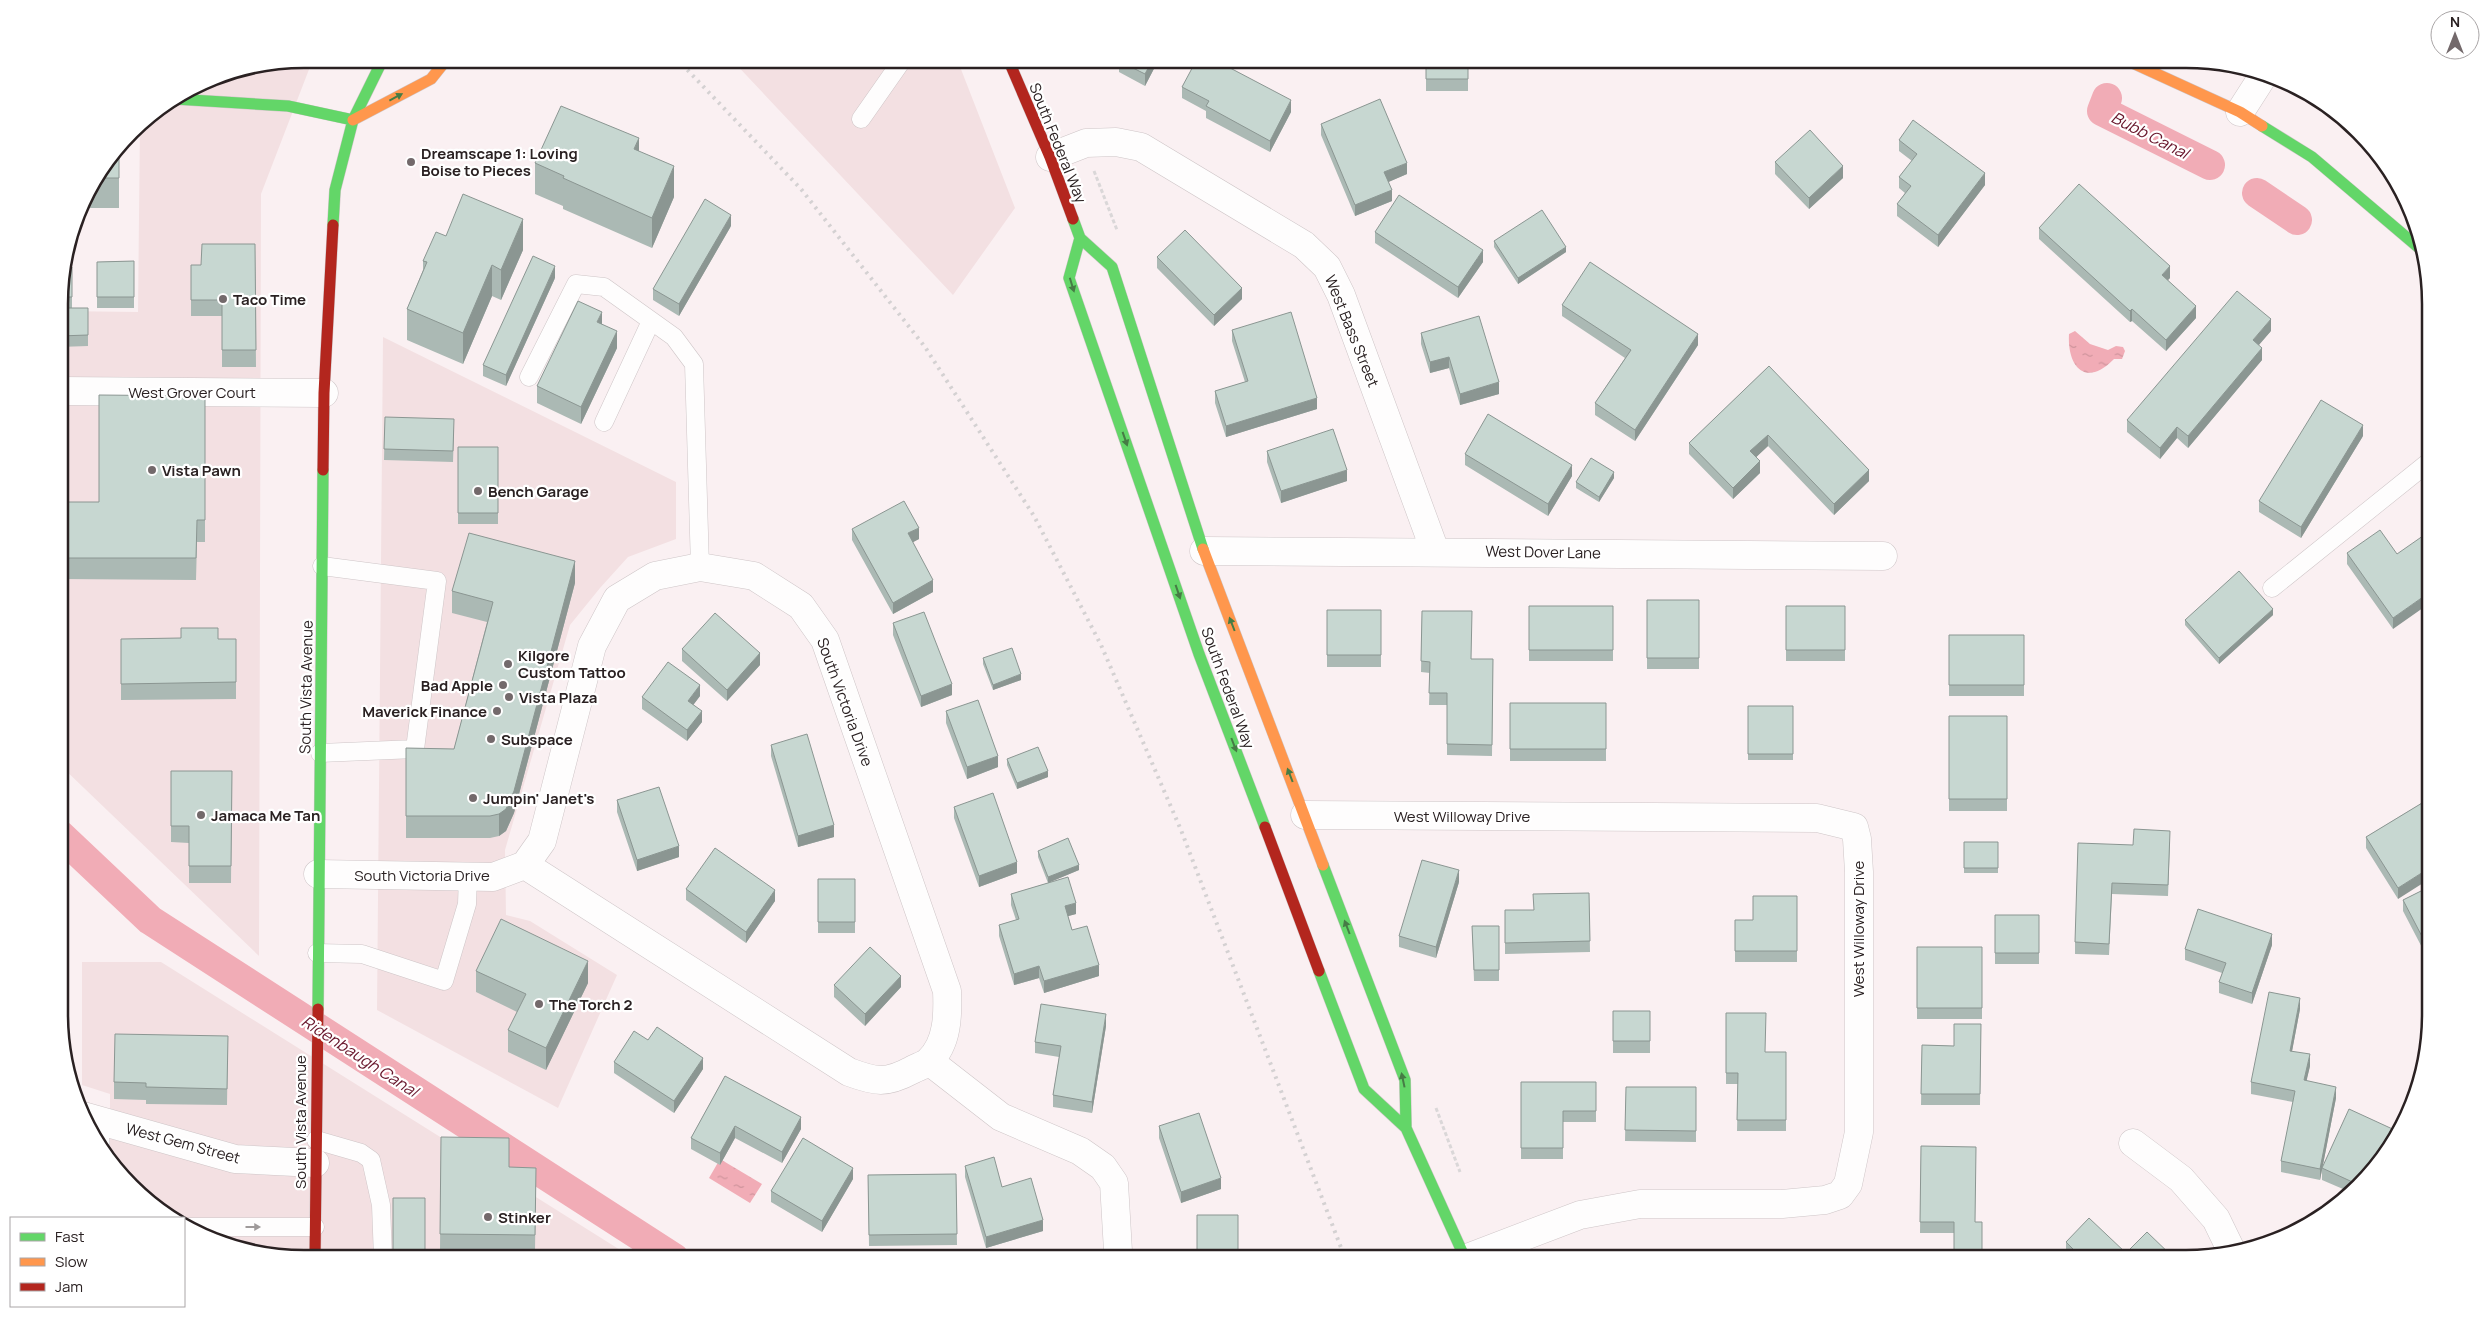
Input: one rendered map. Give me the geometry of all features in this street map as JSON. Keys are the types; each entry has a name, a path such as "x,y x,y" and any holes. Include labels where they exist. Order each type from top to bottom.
{"main road":[{"name":"South Vista Avenue","path":"315,1250 324,393 334,190 353,120 379,67"},
{"path":"185,100 288,106 353,120 431,79 441,67"},
{"name":"South Federal Way","path":"1011,67 1050,157 1080,238 1112,267 1204,551 1405,1080 1406,1128"},
{"path":"2142,67 2240,112 2312,157 2414,244"},
{"name":"South Federal Way","path":"1080,238 1069,278 1199,654 1364,1089 1406,1128 1462,1250"}],"street":[{"path":"2240,112 2261,80"},
{"name":"West Bass Street","path":"1050,157 1086,143 1116,142 1141,147 1304,245 1327,267 1341,296 1436,551"},
{"name":"West Grover Court","path":"68,391 324,393"},
{"name":"West Dover Lane","path":"1204,551 1436,551 1883,556"},
{"name":"South Victoria Drive","path":"318,874 493,877 524,865 542,841 592,646 616,599 655,576 700,568 754,576 801,606 825,640 947,991 948,1017 942,1040 929,1061 894,1080 871,1080 849,1072 524,865"},
{"name":"West Willoway Drive","path":"1305,815 1817,818 1854,828 1857,839 1859,872 1859,1132 1848,1184 1840,1195 1824,1200 1782,1204 1640,1204 1580,1215 1487,1250"},
{"path":"929,1061 1001,1117 1080,1151 1102,1167 1114,1183 1118,1250"},
{"name":"West Gem Street","path":"97,1128 235,1160 315,1151"},
{"path":"2132,1143 2181,1179 2216,1219 2229,1245"}],"lane":[{"path":"861,119 897,67"},
{"path":"529,377 576,284 604,287 674,338 694,364 700,568"},
{"path":"604,422 651,321"},
{"path":"2272,588 2422,467"},
{"path":"320,753 415,749 437,581 322,566"},
{"path":"317,953 362,954 444,981 467,904 468,876"},
{"path":"315,1151 360,1153 371,1160 380,1205 383,1250"},
{"path":"203,1227 315,1227"}],"shaded area":[{"path":"310,67 261,194 259,956 68,773 68,311 138,312 140,134 173,107 213,85 258,72"},
{"path":"739,67 960,67 1015,208 953,295"},
{"path":"383,337 676,482 676,539 628,557 570,625 505,850 506,915 530,921 617,975 558,1108 377,1010"},
{"path":"82,962 161,962 620,1250 304,1250 258,1245 228,1237 213,1232 173,1210 148,1191 126,1169 110,1148 110,1094 82,1085"}],"water":[{"path":"2075,331 2090,344 2108,350 2116,346 2123,347 2125,351 2122,359 2114,359 2104,368 2095,372 2087,373 2080,370 2071,356 2069,346 2069,334"},
{"path":"720,1159 762,1184 750,1203 709,1178"}],"building":[{"path":"1131,67 1149,67 1145,74"},
{"path":"1193,67 1228,67 1291,100 1270,141 1206,106 1209,101 1182,87"},
{"path":"1426,67 1468,67 1468,79 1426,79"},
{"path":"1380,99 1407,163 1384,172 1392,190 1355,205 1321,124"},
{"path":"561,106 639,138 634,149 674,166 652,218 563,178 564,176 535,163"},
{"path":"1913,120 1985,173 1938,235 1897,204 1911,186 1899,177 1917,154 1899,140"},
{"path":"1810,130 1843,166 1809,198 1775,162"},
{"path":"119,156 119,178 104,178"},
{"path":"2079,184 2170,266 2162,275 2196,306 2166,340 2132,309 2130,311 2039,228"},
{"path":"463,194 523,219 501,270 492,265 463,333 407,309 427,262 423,261 436,232 446,236"},
{"path":"1399,195 1483,250 1458,287 1375,232"},
{"path":"705,199 731,215 679,304 653,289"},
{"path":"1542,210 1566,247 1518,278 1494,241"},
{"path":"1185,230 1242,288 1214,315 1157,257"},
{"name":"Taco Time","path":"202,244 255,244 256,350 222,350 222,300 191,300 191,265 201,265"},
{"path":"533,256 555,266 506,375 483,365"},
{"path":"134,261 134,297 97,297 97,262"},
{"path":"1590,262 1698,334 1635,430 1595,403 1631,350 1562,305"},
{"path":"71,267 72,267 72,297 68,297"},
{"path":"2237,291 2271,319 2253,340 2262,348 2188,436 2177,427 2160,448 2127,420"},
{"path":"578,301 602,312 597,322 617,331 581,407 537,386"},
{"path":"68,308 88,308 88,335 68,336"},
{"path":"1291,312 1317,398 1226,426 1215,391 1248,381 1232,330"},
{"path":"1479,316 1499,382 1460,394 1449,357 1430,362 1421,333"},
{"path":"1769,366 1869,470 1834,504 1768,435 1750,451 1760,461 1733,488 1689,443"},
{"name":"Vista Pawn","path":"99,395 205,396 205,520 197,520 196,558 68,558 68,502 99,502"},
{"path":"2321,400 2363,425 2301,527 2259,501"},
{"path":"1488,414 1572,465 1548,504 1465,454"},
{"path":"385,417 454,419 453,451 384,449"},
{"path":"1333,429 1347,470 1281,491 1267,451"},
{"name":"Bench Garage","path":"458,447 498,447 498,513 458,513"},
{"path":"1591,458 1614,472 1599,497 1576,482"},
{"path":"904,501 919,528 908,533 933,580 893,603 852,529"},
{"path":"2380,530 2397,554 2422,537 2422,598 2393,618 2347,553"},
{"name":"Vista Plaza","path":"469,533 575,561 514,791 506,809 499,814 490,816 406,816 406,748 454,749 493,602 452,591"},
{"path":"2239,571 2273,609 2219,658 2185,620"},
{"path":"1647,600 1699,600 1699,658 1647,658"},
{"path":"1529,606 1613,606 1613,650 1529,650"},
{"path":"1786,606 1845,606 1845,650 1786,650"},
{"path":"1327,610 1381,610 1381,655 1327,655"},
{"path":"1422,611 1472,611 1471,659 1493,659 1492,745 1447,744 1447,693 1429,693 1430,662 1421,661"},
{"path":"924,612 952,684 921,696 893,623"},
{"path":"715,613 760,653 727,690 682,649"},
{"path":"181,628 218,628 218,639 236,639 236,682 121,684 121,639 181,638"},
{"path":"1949,635 2024,635 2024,685 1949,685"},
{"path":"1012,648 1021,674 993,685 983,658"},
{"path":"668,662 700,685 688,701 702,711 687,730 642,697"},
{"path":"978,700 998,756 967,767 946,711"},
{"path":"1510,703 1606,703 1606,749 1510,749"},
{"path":"1748,706 1793,706 1793,754 1748,754"},
{"path":"1949,716 2007,716 2007,799 1949,799"},
{"path":"807,734 834,825 798,836 771,745"},
{"path":"1038,747 1048,771 1017,783 1007,759"},
{"name":"Jamaca Me Tan","path":"171,771 232,771 231,866 189,866 189,826 171,826"},
{"path":"659,787 679,846 637,860 617,800"},
{"path":"993,793 1017,862 979,876 954,807"},
{"path":"2422,803 2422,873 2398,888 2366,837"},
{"path":"2134,829 2170,831 2168,885 2112,883 2109,944 2075,942 2078,843 2133,845"},
{"path":"1068,838 1079,865 1048,877 1038,851"},
{"path":"1964,842 1998,842 1998,868 1964,868"},
{"path":"715,848 775,890 746,932 686,889"},
{"path":"1422,860 1459,870 1436,947 1399,936"},
{"path":"1068,877 1076,903 1065,906 1072,930 1087,926 1099,965 1044,981 1039,966 1014,974 999,925 1019,919 1011,894"},
{"path":"818,879 855,879 855,922 818,922"},
{"path":"2422,890 2422,936 2403,900"},
{"path":"1589,893 1590,941 1505,943 1505,910 1534,910 1533,894"},
{"path":"1753,896 1797,896 1797,951 1735,951 1735,920 1753,920"},
{"path":"2198,909 2272,934 2252,993 2219,982 2226,963 2185,949"},
{"path":"1995,915 2039,915 2039,953 1995,953"},
{"name":"The Torch 2","path":"501,919 588,961 546,1048 508,1030 526,994 476,971"},
{"path":"1472,926 1499,926 1499,970 1474,970"},
{"path":"870,947 901,976 865,1014 834,985"},
{"path":"1917,947 1982,947 1982,1008 1917,1008"},
{"path":"2269,992 2300,998 2290,1051 2310,1054 2304,1080 2336,1087 2320,1169 2281,1161 2295,1091 2251,1082"},
{"path":"1041,1004 1106,1014 1092,1102 1053,1095 1061,1046 1035,1042"},
{"path":"1613,1011 1650,1011 1650,1041 1613,1041"},
{"path":"1726,1013 1766,1013 1765,1052 1786,1052 1786,1120 1737,1120 1738,1073 1726,1073"},
{"path":"1954,1024 1981,1024 1980,1094 1921,1094 1922,1045 1954,1046"},
{"path":"657,1027 703,1058 674,1101 614,1062 634,1031 648,1040"},
{"path":"115,1034 228,1036 227,1089 146,1087 146,1083 114,1082"},
{"path":"725,1076 801,1117 782,1152 735,1126 720,1153 691,1138"},
{"path":"1521,1082 1596,1082 1596,1111 1563,1111 1563,1148 1521,1148"},
{"path":"1626,1087 1696,1087 1696,1131 1625,1130"},
{"path":"2349,1109 2392,1129 2374,1157 2351,1182 2322,1168"},
{"path":"1199,1113 1221,1178 1181,1192 1159,1126"},
{"name":"Stinker","path":"441,1137 509,1138 509,1167 536,1168 535,1235 440,1234"},
{"path":"803,1138 853,1168 822,1221 771,1191"},
{"path":"1921,1146 1976,1147 1975,1222 1982,1222 1982,1250 1954,1250 1954,1222 1920,1222"},
{"path":"994,1157 1002,1187 1031,1178 1043,1220 986,1237 965,1166"},
{"path":"956,1174 957,1234 869,1235 868,1175"},
{"path":"393,1198 425,1198 425,1250 393,1250"},
{"path":"1197,1215 1238,1215 1238,1250 1197,1250"},
{"path":"2089,1218 2123,1250 2074,1250 2066,1242"},
{"path":"2147,1232 2166,1250 2129,1250"}],"waterway":[{"name":"Bubb Canal","path":"2107,98 2102,111 2210,165"},
{"name":"Bubb Canal","path":"2257,193 2297,220"},
{"name":"Ridenbaugh Canal","path":"68,843 150,920 662,1250"}],"railway":[{"path":"685,67 801,189 925,347 1034,516 1101,645 1181,830 1342,1250"}],"traffic: fast":[{"path":"333,225 335,190 353,120 379,67"},
{"path":"185,100 288,106 353,120"},
{"path":"2262,126 2312,157 2414,244"},
{"path":"1073,219 1080,238 1112,267 1203,549"},
{"path":"1080,238 1069,278 1199,654 1265,827"},
{"path":"318,1009 323,470"},
{"path":"1323,865 1405,1080 1406,1128"},
{"path":"1319,971 1364,1089 1406,1128 1461,1250"}],"traffic: slow":[{"path":"353,120 431,79 441,67"},
{"path":"2142,67 2240,112 2262,126"},
{"path":"1203,549 1323,865"}],"traffic: jam":[{"path":"1011,67 1050,157 1073,219"},
{"path":"323,470 324,393 333,225"},
{"path":"1265,827 1319,971"},
{"path":"315,1250 318,1009"}],"place":[{"name":"Dreamscape 1: Loving Boise to Pieces","path":"411,162"},
{"name":"Taco Time","path":"223,299"},
{"name":"Vista Pawn","path":"152,470"},
{"name":"Bench Garage","path":"478,491"},
{"name":"Kilgore Custom Tattoo","path":"508,664"},
{"name":"Bad Apple","path":"503,685"},
{"name":"Vista Plaza","path":"509,697"},
{"name":"Maverick Finance","path":"497,711"},
{"name":"Subspace","path":"491,739"},
{"name":"Jumpin' Janet's","path":"473,798"},
{"name":"Jamaca Me Tan","path":"201,815"},
{"name":"The Torch 2","path":"539,1004"},
{"name":"Stinker","path":"488,1217"}]}
